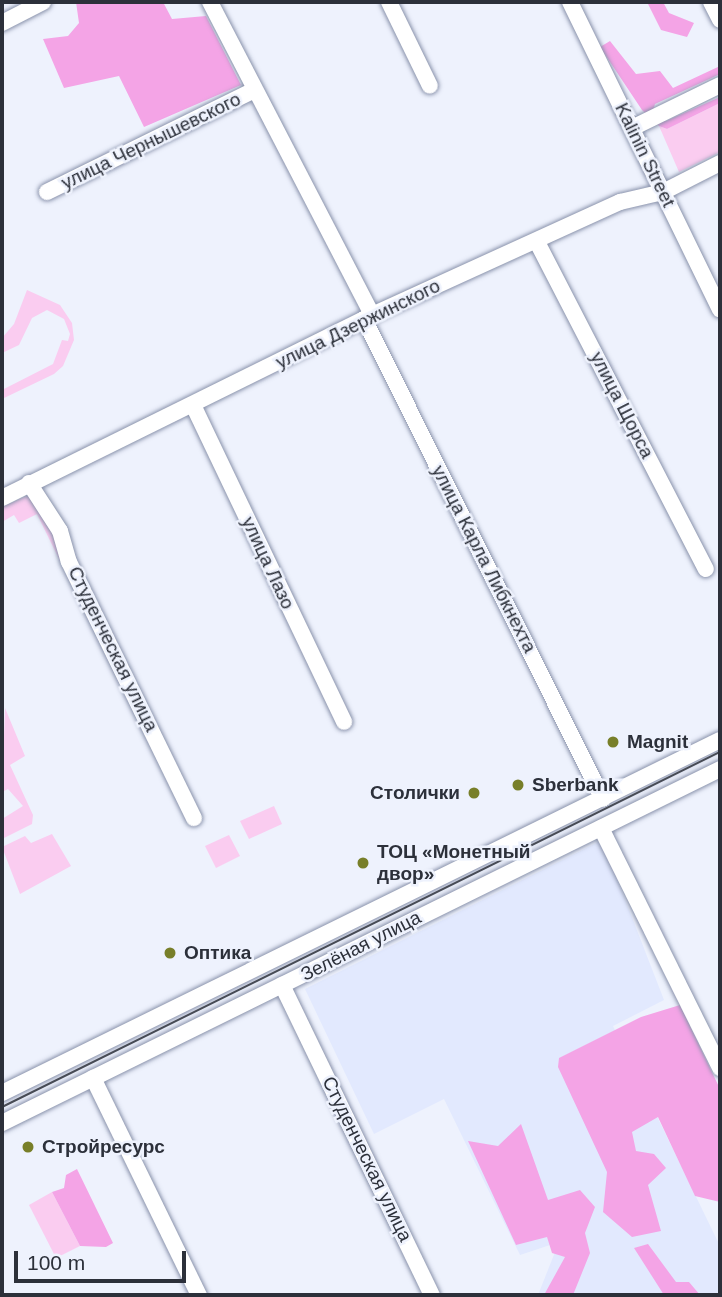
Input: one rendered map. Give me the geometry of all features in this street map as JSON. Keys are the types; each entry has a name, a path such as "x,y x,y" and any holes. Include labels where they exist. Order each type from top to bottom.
{"street":[{"path":"2,23 43,2"},
{"name":"улица Карла Либкнехта","path":"210,2 368,317 603,799"},
{"path":"389,2 430,86"},
{"name":"Kalinin Street","path":"570,2 720,309"},
{"path":"711,2 720,20"},
{"path":"632,128 720,86"},
{"name":"улица Чернышевского","path":"47,192 254,90"},
{"name":"улица Дзержинского","path":"2,498 368,317 634,196 663,192 720,163"},
{"name":"улица Щорса","path":"537,242 706,569"},
{"name":"улица Лазо","path":"193,405 344,722"},
{"name":"Студенческая улица","path":"29,483 60,531 69,562 194,818"},
{"name":"Зелёная улица","path":"2,1093 720,740"},
{"name":"Зелёная улица","path":"2,1123 720,769"},
{"path":"601,828 720,1068"},
{"name":"Студенческая улица","path":"282,985 432,1295"},
{"path":"93,1078 199,1295"}],"shaded area":[{"path":"76,2 163,2 172,19 206,16 241,85 144,127 119,76 64,88 43,39 68,36 79,23"},
{"path":"647,2 663,2 669,13 694,23 687,37 661,30"},
{"path":"610,41 636,74 660,71 673,88 720,66 720,74 655,104 652,114 666,121 720,97 720,103 667,129 659,126 642,110 600,47"},
{"path":"720,103 720,152 679,172 659,126 667,129"},
{"path":"27,290 60,305 72,323 74,340 63,366 54,374 2,399 2,390 53,364 62,340 68,341 70,334 64,319 47,310 32,318 19,345 2,353 2,338 14,324"},
{"path":"29,495 61,546 60,561 37,514 19,523 14,515 2,522 2,507"},
{"path":"5,708 25,756 10,765 33,815 32,824 2,839 2,819 23,806 8,789 2,792"},
{"path":"274,806 282,824 249,839 240,821"},
{"path":"52,834 71,866 20,894 2,847 25,836 31,843"},
{"path":"229,835 240,856 216,868 205,846"},
{"path":"602,840 664,1000 613,1026 720,1246 720,1295 538,1295 559,1242 520,1255 444,1099 374,1134 305,989"},
{"path":"680,1005 720,1089 720,1202 695,1196 658,1117 632,1132 636,1151 654,1154 666,1168 648,1185 661,1231 632,1237 603,1212 607,1172 558,1067 559,1058 641,1017"},
{"path":"521,1124 548,1200 580,1190 595,1207 585,1233 590,1253 573,1295 544,1295 565,1257 552,1253 547,1237 516,1245 468,1141 498,1146"},
{"path":"77,1169 113,1243 106,1247 80,1246 52,1192 64,1188 66,1175"},
{"path":"52,1192 80,1246 56,1258 29,1205"},
{"path":"648,1244 676,1282 689,1282 700,1295 664,1295 634,1248"}],"tram line":[{"path":"2,1107 720,752"}],"place":[{"name":"Magnit","path":"613,742"},
{"name":"Sberbank","path":"518,785"},
{"name":"Столички","path":"474,793"},
{"name":"ТОЦ «Монетный двор»","path":"363,863"},
{"name":"Оптика","path":"170,953"},
{"name":"Стройресурс","path":"28,1147"}]}
